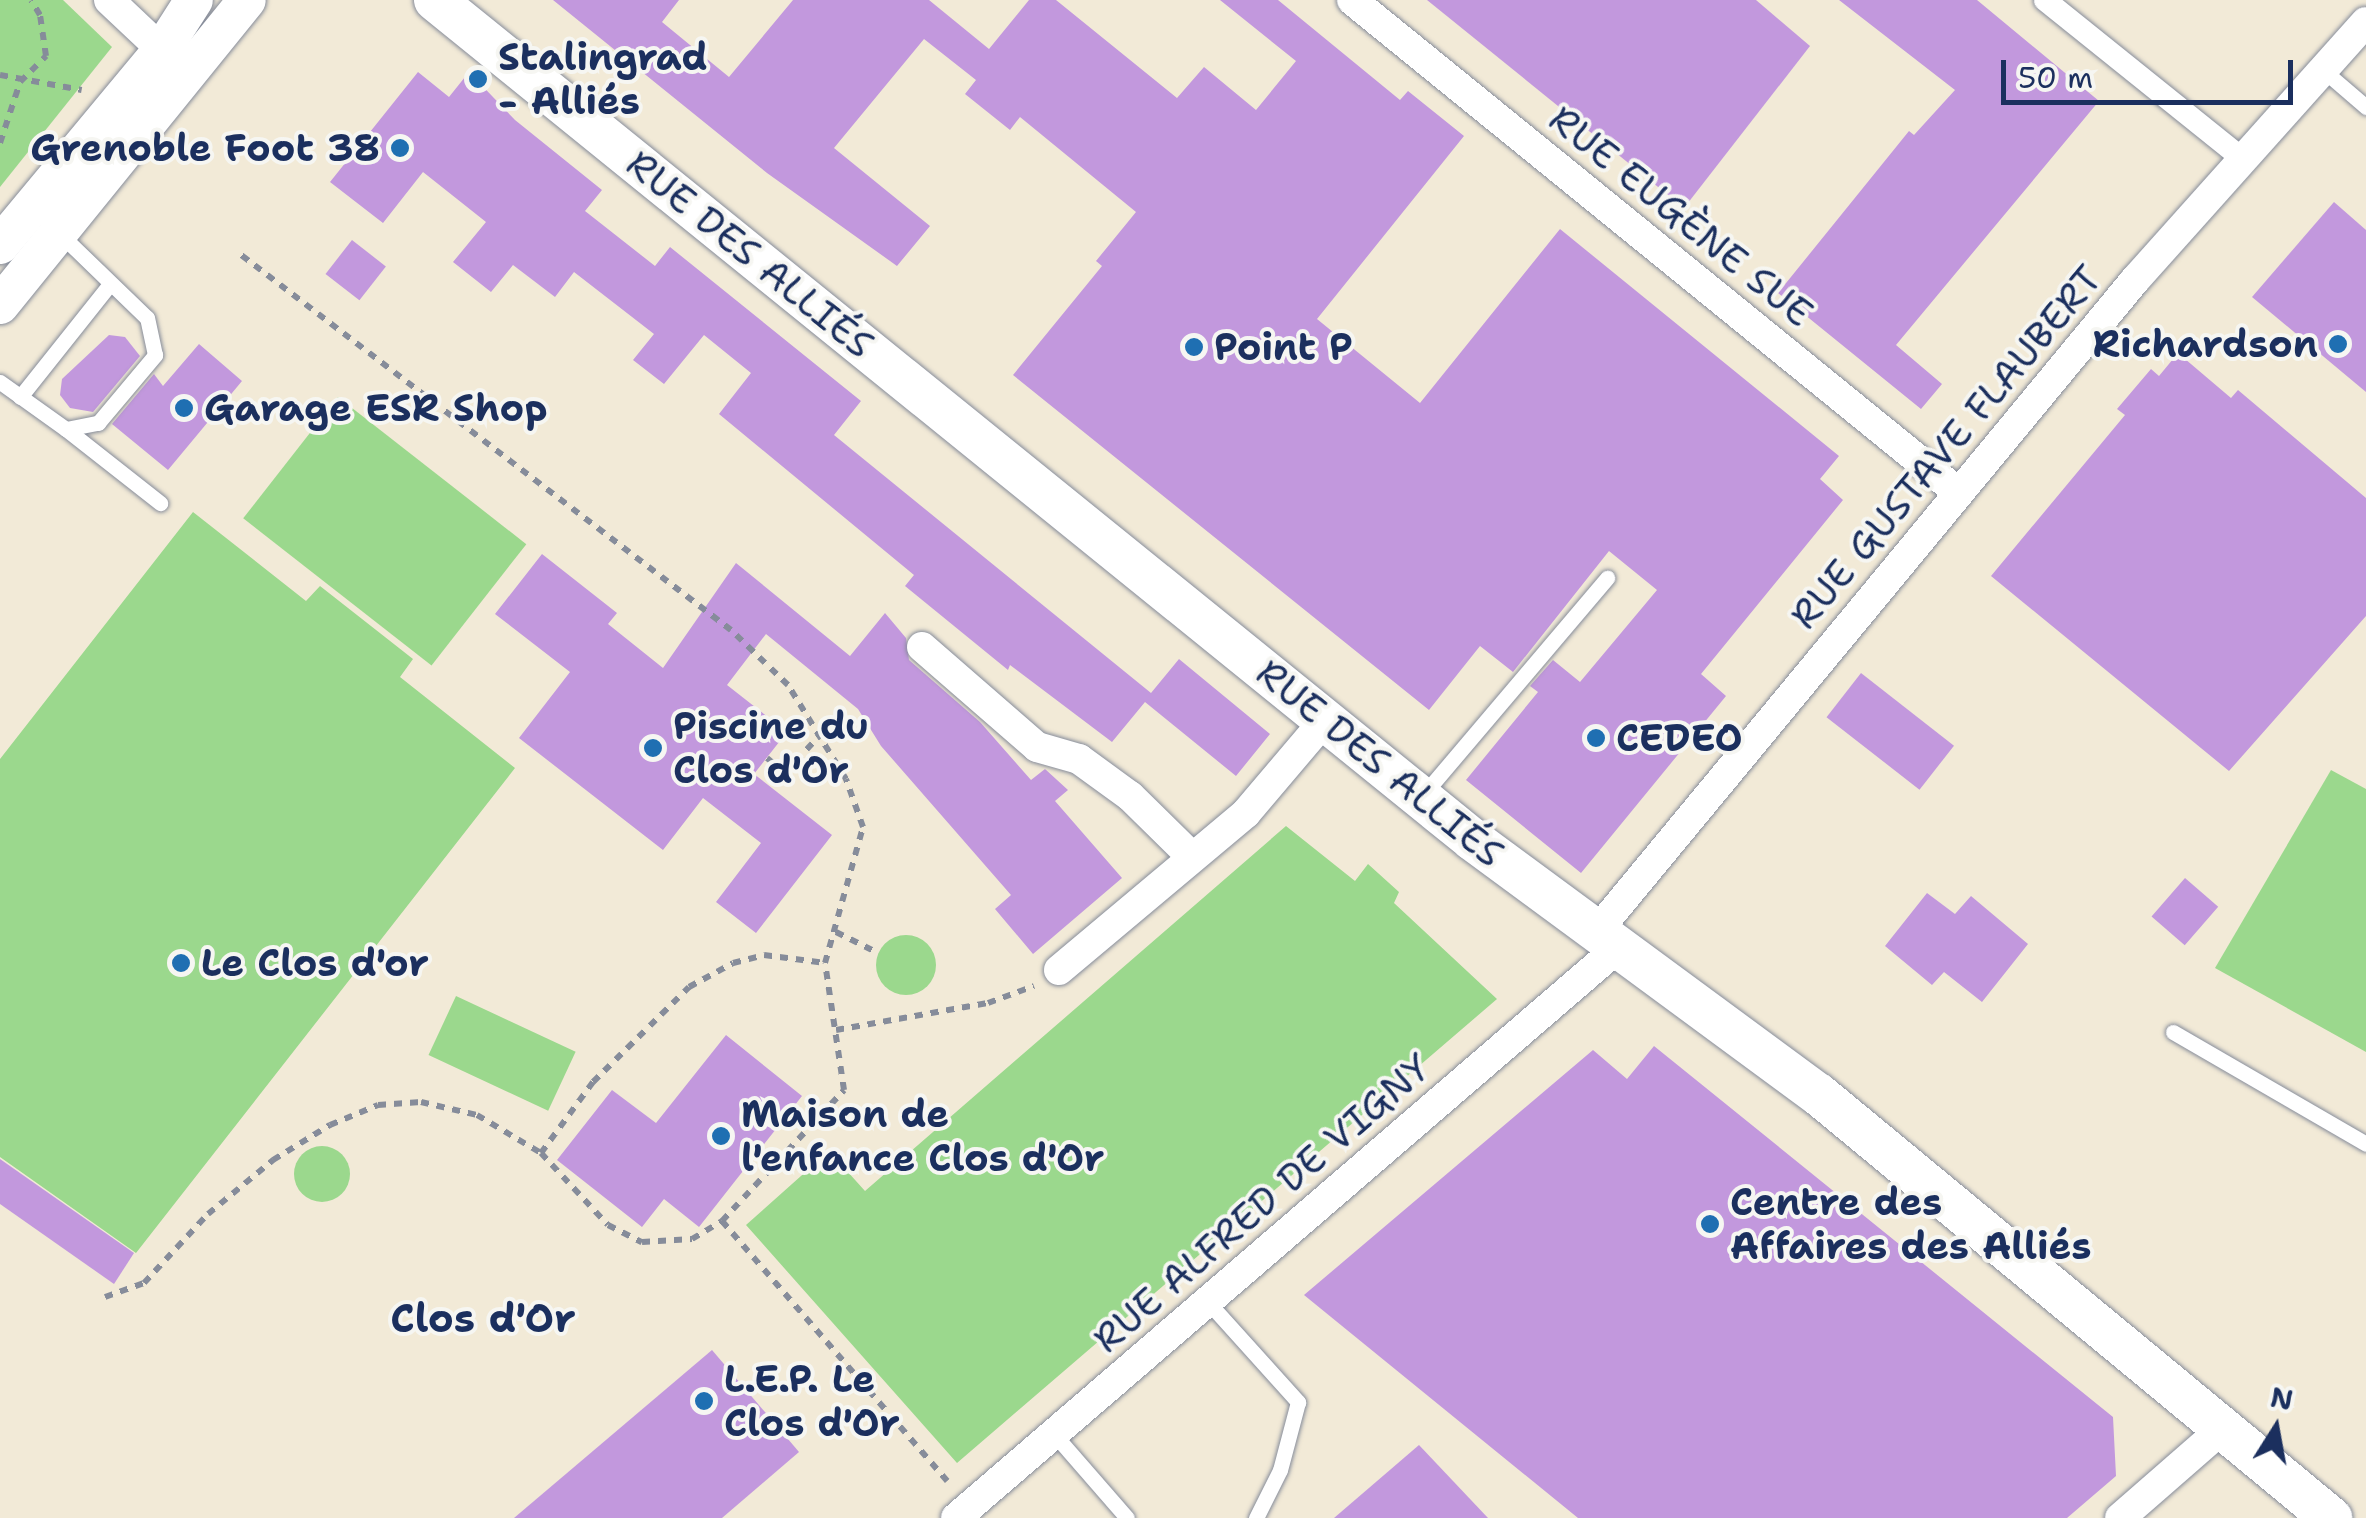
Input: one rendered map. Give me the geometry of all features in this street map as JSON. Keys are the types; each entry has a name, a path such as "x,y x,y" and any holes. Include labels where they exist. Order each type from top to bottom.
{"main road":[{"name":"RUE DES ALLIÉS","path":"436,0 1325,720 1608,939 1818,1094 2330,1518"}],"street":[{"path":"109,0 162,50"},
{"path":"0,305 45,220 112,111 162,50 194,0"},
{"path":"0,246 45,220 247,0"},
{"name":"RUE EUGÈNE SUE","path":"1352,0 1959,493"},
{"path":"2045,0 2243,159"},
{"name":"RUE GUSTAVE FLAUBERT","path":"1608,939 1959,493 2243,159 2366,22"},
{"path":"922,647 1037,747 1080,759 1130,796 1192,858"},
{"path":"1059,970 1246,814 1325,720"},
{"name":"RUE ALFRED DE VIGNY","path":"963,1512 1208,1302 1608,939"},
{"path":"2120,1518 2222,1429"}],"lane":[{"path":"2323,70 2366,107"},
{"path":"45,220 147,318 154,355 98,423 66,429"},
{"path":"20,397 110,284"},
{"path":"0,382 160,503"},
{"path":"1423,796 1607,578"},
{"path":"2172,1032 2366,1144"},
{"path":"1208,1302 1298,1402 1280,1470 1256,1518"},
{"path":"1054,1434 1128,1518"}],"path":[{"path":"0,143 20,82 46,56 40,15 31,0"},
{"path":"0,75 20,82 79,88 112,111"},
{"path":"105,1297 144,1283 208,1214 273,1160 330,1124 378,1105 450,1106 541,1153 608,1225 642,1242 692,1239 722,1221 844,1090 825,963 864,827 852,792 788,685 731,630 240,254"},
{"path":"767,758 785,773 819,736"},
{"path":"836,932 878,953"},
{"path":"541,1153 593,1082 689,987 733,963 764,955 825,963"},
{"path":"836,1030 988,1003 1059,970"},
{"path":"722,1221 963,1512"}],"green space":[{"path":"0,0 63,0 112,47 0,187"},
{"path":"338,397 526,544 432,665 243,518"},
{"name":"Le Clos d'or","path":"193,512 306,601 320,586 413,659 400,677 515,768 136,1253 0,1157 0,759"},
{"path":"2331,770 2366,789 2366,1052 2215,968"},
{"path":"1286,826 1355,881 1368,864 1399,892 1394,903 1497,999 957,1463 746,1225 829,1151 865,1191"},
{"path":"906,935 928,943 936,965 928,987 906,995 884,987 876,965 884,943"},
{"path":"456,996 576,1052 548,1111 429,1055"},
{"path":"322,1146 342,1154 350,1174 342,1194 322,1202 302,1194 294,1174 302,1154"}],"building":[{"name":"Point P","path":"553,0 679,0 662,22 729,77 793,0 929,0 989,49 1029,0 1056,0 1177,98 1204,67 1256,110 1296,61 1220,0 1278,0 1400,100 1408,91 1464,136 1317,319 1420,403 1560,229 1839,456 1820,479 1843,500 1701,674 1726,696 1581,873 1466,780 1538,692 1530,686 1553,660 1580,682 1657,590 1609,551 1513,672 1480,646 1429,710 1013,375 1102,266 1096,261 1136,212 1020,117 1010,130 965,94 976,80 924,39 834,148 930,226 897,266 767,173"},
{"path":"1427,0 1756,0 1810,46 1684,208"},
{"path":"1839,0 1977,0 2099,101 1896,345 1942,384 1921,409 1778,293 1909,131 1914,135 1955,90"},
{"path":"418,72 449,97 469,72 515,120 602,190 585,211 655,266 670,247 861,401 834,435 1151,693 1179,659 1270,734 1236,776 1145,702 1112,742 1010,665 1008,670 905,586 914,575 719,414 751,373 704,335 664,384 633,360 654,334 574,272 555,297 513,265 491,292 453,262 486,222 423,172 383,223 330,182"},
{"name":"Richardson","path":"2334,202 2366,230 2366,392 2252,297"},
{"path":"352,240 386,266 359,300 326,274"},
{"path":"109,335 125,337 140,356 93,412 70,408 60,395 62,379"},
{"name":"Garage ESR Shop","path":"199,344 242,381 168,470 112,424 154,374 163,386"},
{"path":"2178,353 2231,398 2238,390 2366,498 2366,616 2229,771 1991,576 2125,415 2117,409 2151,369 2159,376"},
{"path":"542,554 617,613 608,624 663,668 736,563 850,656 885,613 906,638 909,660 980,722 1031,780 1045,769 1068,790 1055,801 1122,878 1033,954 995,909 1011,895 881,746 858,709 766,634 727,685 787,732 754,774 832,835 756,933 716,902 761,843 703,798 663,850 519,738 570,672 495,614"},
{"path":"1861,673 1954,746 1920,790 1827,717"},
{"path":"2185,878 2218,907 2185,945 2152,916"},
{"path":"1927,893 1955,914 1971,896 2028,944 1982,1002 1944,972 1932,985 1885,946"},
{"name":"Maison de l'enfance Clos d'Or","path":"726,1035 802,1096 699,1227 664,1199 642,1227 557,1160 612,1090 656,1123"},
{"path":"1654,1046 2113,1417 2116,1476 2067,1518 1578,1518 1304,1295 1593,1050 1627,1079"},
{"path":"0,1159 134,1253 114,1284 0,1204"},
{"name":"L.E.P. Le Clos d'Or","path":"712,1350 799,1452 722,1518 514,1518"},
{"path":"1419,1445 1488,1518 1334,1518"}],"place":[{"name":"Stalingrad - Alliés","path":"478,79"},
{"name":"Grenoble Foot 38","path":"400,148"},
{"name":"Richardson","path":"2338,344"},
{"name":"Point P","path":"1194,347"},
{"name":"Garage ESR Shop","path":"184,408"},
{"name":"CEDEO","path":"1596,738"},
{"name":"Piscine du Clos d'Or","path":"653,748"},
{"name":"Le Clos d'or","path":"181,963"},
{"name":"Maison de l'enfance Clos d'Or","path":"721,1136"},
{"name":"Centre des Affaires des Alliés","path":"1710,1224"},
{"name":"L.E.P. Le Clos d'Or","path":"704,1401"}],"district":[{"name":"Clos d'Or","path":"483,1318"}]}
